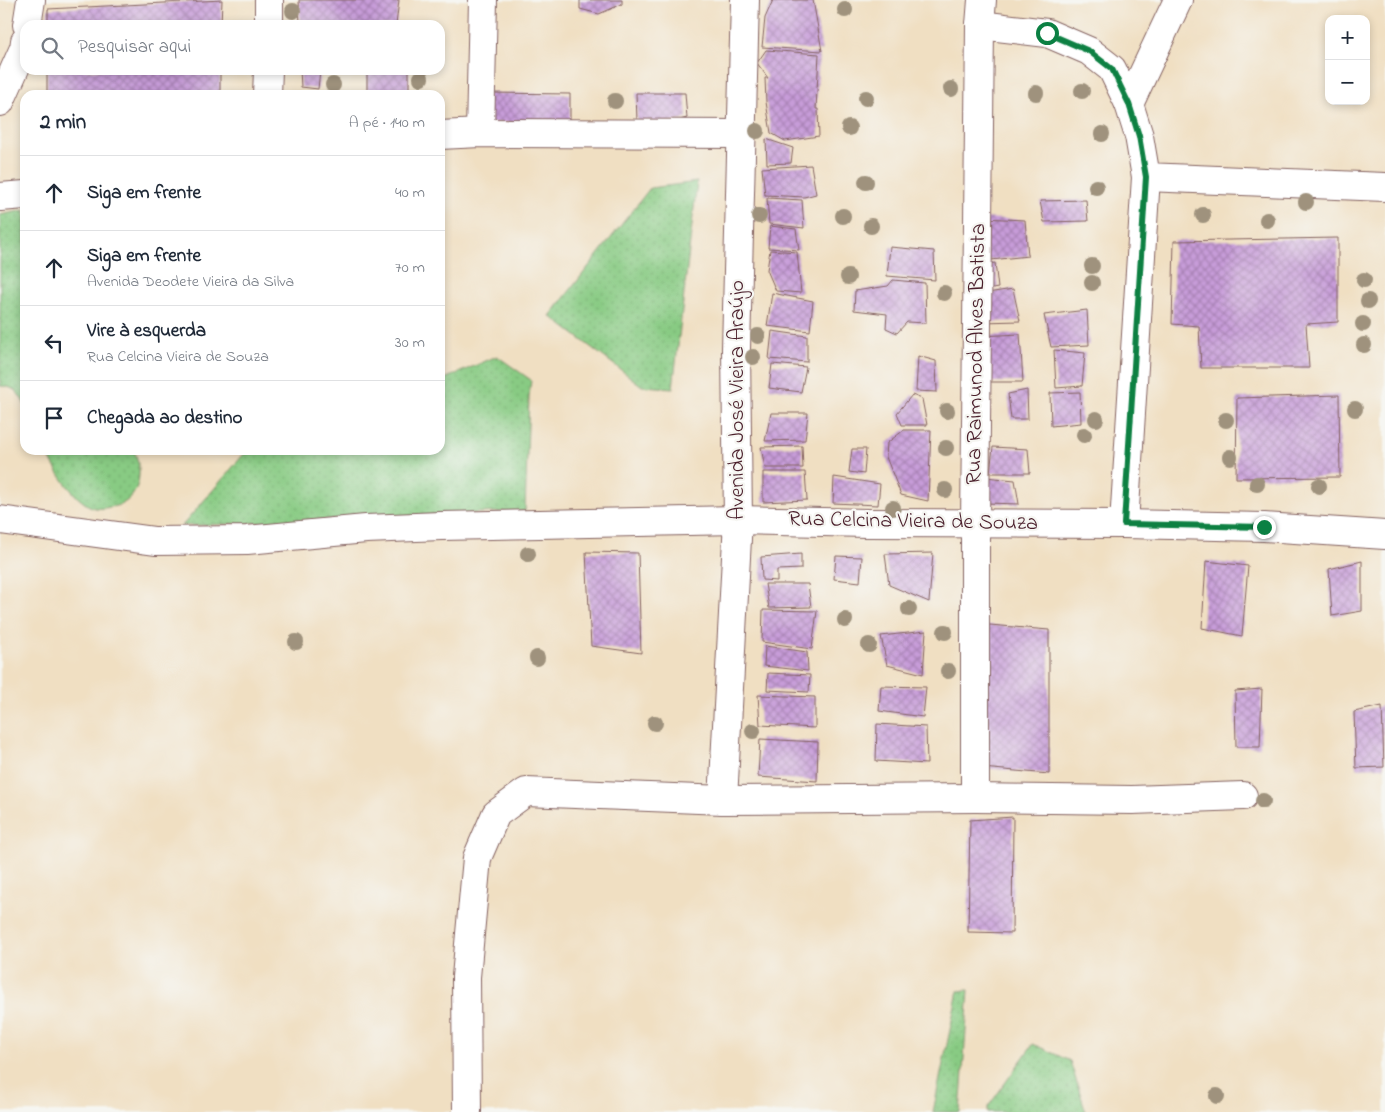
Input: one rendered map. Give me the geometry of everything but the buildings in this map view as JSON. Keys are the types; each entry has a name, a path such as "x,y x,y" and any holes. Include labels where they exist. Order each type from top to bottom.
{"street":[{"path":"28,20 31,0"},
{"path":"268,20 269,0"},
{"path":"480,133 483,0"},
{"name":"Avenida José Vieira Araújo","path":"723,800 738,520 736,349 745,0"},
{"path":"1129,104 1178,0"},
{"path":"981,12 1047,33 1089,51 1112,69 1129,104 1139,136 1146,177 1124,524"},
{"name":"Rua Raimunod Alves Batista","path":"975,798 975,524 981,12"},
{"path":"0,102 20,57"},
{"path":"267,90 268,75"},
{"path":"445,135 480,133 742,134"},
{"path":"1146,177 1385,187"},
{"path":"0,197 20,195"},
{"name":"Rua Celcina Vieira de Souza","path":"0,520 155,541 246,540 441,526 738,520 1264,527 1385,535"},
{"path":"467,1112 466,977 477,858 496,814 526,792 723,800 975,798 1132,800 1244,796"}],"green space":[{"path":"697,182 673,388 642,386 550,316 650,188"},
{"path":"20,211 20,396 9,387 0,386 0,215"},
{"path":"497,356 531,380 525,511 182,526 243,455 445,455 445,379"},
{"path":"48,455 136,455 139,469 138,483 133,495 124,503 117,506 95,508 80,500 54,466"},
{"path":"969,990 960,1112 933,1112 958,991"},
{"path":"1033,1044 1070,1061 1086,1112 988,1112 988,1107"}],"route":[{"path":"1047,33 1089,51 1112,69 1129,104 1139,136 1146,177 1124,524 1264,527"}]}
